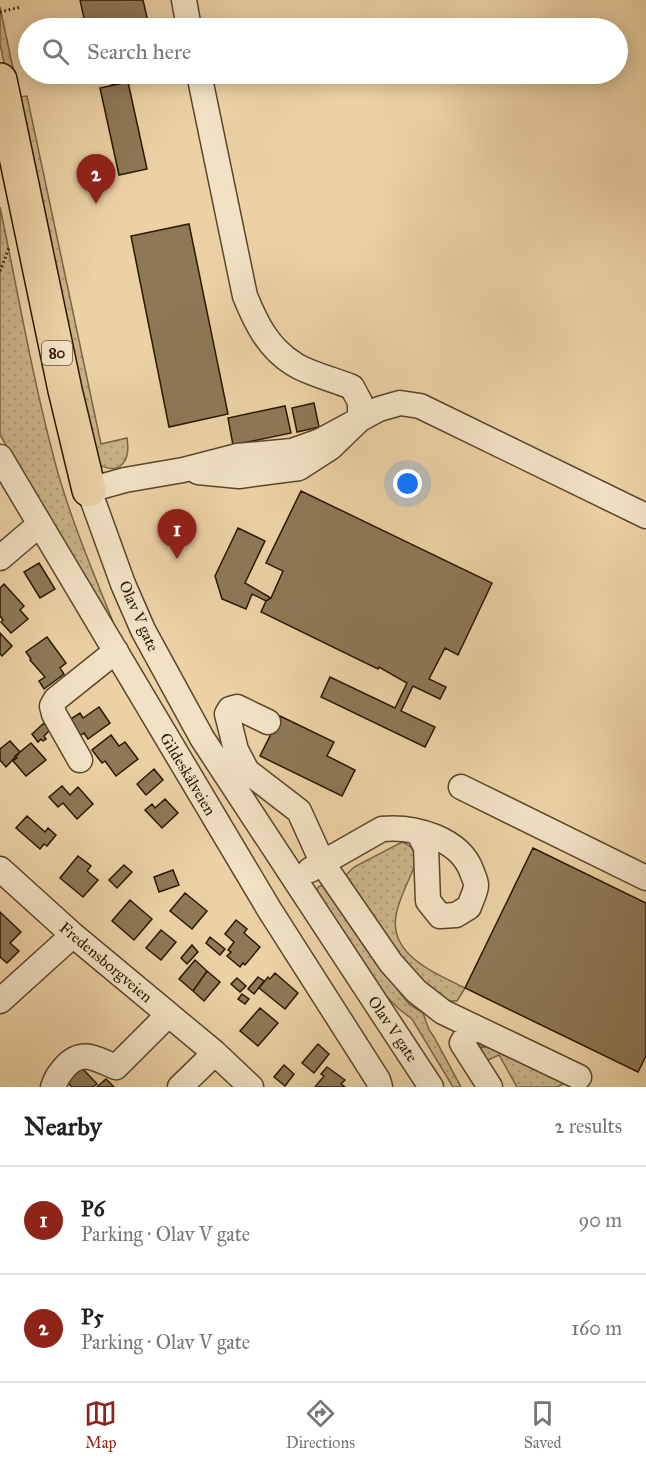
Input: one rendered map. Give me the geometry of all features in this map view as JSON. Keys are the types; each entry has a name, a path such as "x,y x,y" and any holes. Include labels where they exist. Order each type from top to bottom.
{"highway":[{"name":"Olav V gate","path":"0,80 65,390 89,490"}],"street":[{"path":"183,0 187,18"},
{"path":"201,84 245,296 257,325 276,350 295,365 400,403 420,406 646,516"},
{"path":"352,387 360,402 360,419"},
{"path":"89,490 125,480 183,470 239,476 299,468 330,448 360,419 379,409 400,403"},
{"name":"Gildeskålveien","path":"0,457 268,909 378,1080 380,1087"},
{"name":"Olav V gate","path":"89,490 123,584 167,675 202,738 431,1087"},
{"path":"0,558 40,524"},
{"path":"80,760 54,714 52,706 56,699 116,651"},
{"path":"268,722 237,707 230,709 227,714 236,750 248,771 299,811 327,870 391,963 416,991 443,1012 579,1077"},
{"path":"461,787 646,878"},
{"path":"296,884 308,872 327,870 385,843 418,832"},
{"name":"Fredensborgveien","path":"0,869 73,935 215,1053 251,1087"},
{"path":"0,1001 73,935"},
{"path":"53,1087 57,1077 73,1058 87,1055 116,1067 168,1015"},
{"path":"472,1026 462,1043 490,1087"},
{"path":"180,1087 215,1053"}],"path":[{"path":"0,12 21,7"},
{"path":"0,270 13,238"}],"shaded area":[{"path":"0,7 19,97 27,96 101,444 127,438 128,447 125,460 117,468 103,467 95,462 32,194 0,44"},
{"path":"0,207 33,369 62,488 119,637 0,435"},
{"path":"402,842 412,848 417,859 398,907 395,923 398,937 404,949 414,959 465,988 457,1001 446,1001 437,997 391,948 344,877 354,867"},
{"path":"325,884 330,885 397,989 409,1004 423,1013 429,1030 461,1087 453,1087 412,1019 379,989 316,894 318,887"},
{"path":"480,1046 494,1049 565,1083 557,1087 517,1087 499,1055 486,1061"}],"building":[{"path":"80,0 143,0 147,18 84,18"},
{"path":"128,84 147,169 119,175 100,88"},
{"path":"189,224 228,414 169,427 131,236"},
{"path":"314,403 319,427 297,432 292,408"},
{"path":"285,406 291,433 233,445 228,418"},
{"path":"301,491 492,583 458,655 445,648 429,679 446,687 440,699 413,686 401,711 435,727 425,747 321,697 330,677 395,708 407,683 379,667 378,669 261,612 266,601 271,598 283,571 266,563"},
{"path":"238,528 265,541 245,583 271,598 266,601 252,594 246,609 222,599 215,576"},
{"path":"39,563 55,589 40,598 24,572"},
{"path":"4,584 24,606 20,610 28,619 11,633 1,622 3,620 0,616 0,588"},
{"path":"0,633 12,646 2,656 0,654"},
{"path":"47,637 66,663 60,668 64,674 44,689 39,681 45,677 26,652"},
{"path":"99,707 110,723 88,739 84,733 77,738 66,722 80,713 83,718"},
{"path":"280,716 334,742 327,756 355,770 342,796 260,756"},
{"path":"44,723 50,730 44,736 46,739 38,742 32,734"},
{"path":"111,735 119,746 125,742 138,759 116,776 105,761 102,763 92,750"},
{"path":"10,741 20,752 6,767 0,760 0,749"},
{"path":"31,743 46,760 26,776 13,761 17,758 15,756"},
{"path":"154,769 163,780 146,795 137,784"},
{"path":"62,786 70,795 78,787 93,804 77,819 63,803 58,807 49,797"},
{"path":"165,799 178,813 162,828 145,810 152,804 155,808"},
{"path":"27,816 45,832 48,828 56,835 47,846 44,844 40,849 16,828"},
{"path":"533,848 646,903 646,1056 638,1072 465,988"},
{"path":"78,856 91,866 87,871 98,880 83,897 60,878"},
{"path":"124,865 132,872 117,888 109,880"},
{"path":"173,870 179,885 159,892 154,877"},
{"path":"185,893 207,911 192,929 170,911"},
{"path":"130,900 152,919 134,940 112,921"},
{"path":"0,912 21,932 10,943 19,951 7,963 0,957"},
{"path":"236,920 247,929 244,933 260,947 245,965 243,963 240,967 227,956 234,942 225,934"},
{"path":"161,930 176,942 161,960 146,948"},
{"path":"210,937 225,949 220,955 206,943"},
{"path":"192,945 198,952 187,964 181,958"},
{"path":"195,960 207,971 193,991 179,979"},
{"path":"207,971 220,982 204,1001 193,991"},
{"path":"275,973 298,993 285,1009 259,988 268,977 270,979"},
{"path":"258,977 264,981 254,994 248,989"},
{"path":"237,978 246,986 240,992 231,984"},
{"path":"242,994 249,999 245,1004 238,999"},
{"path":"260,1008 278,1023 258,1046 240,1031"},
{"path":"318,1044 329,1054 314,1073 302,1063"},
{"path":"284,1065 294,1074 285,1086 274,1077"},
{"path":"81,1067 97,1084 93,1087 72,1087 66,1081"},
{"path":"327,1067 345,1080 341,1084 345,1087 315,1087 324,1076 321,1074"},
{"path":"106,1079 114,1087 97,1087"}],"place":[{"name":"P5","path":"96,204"},
{"name":"P6","path":"177,559"}]}
